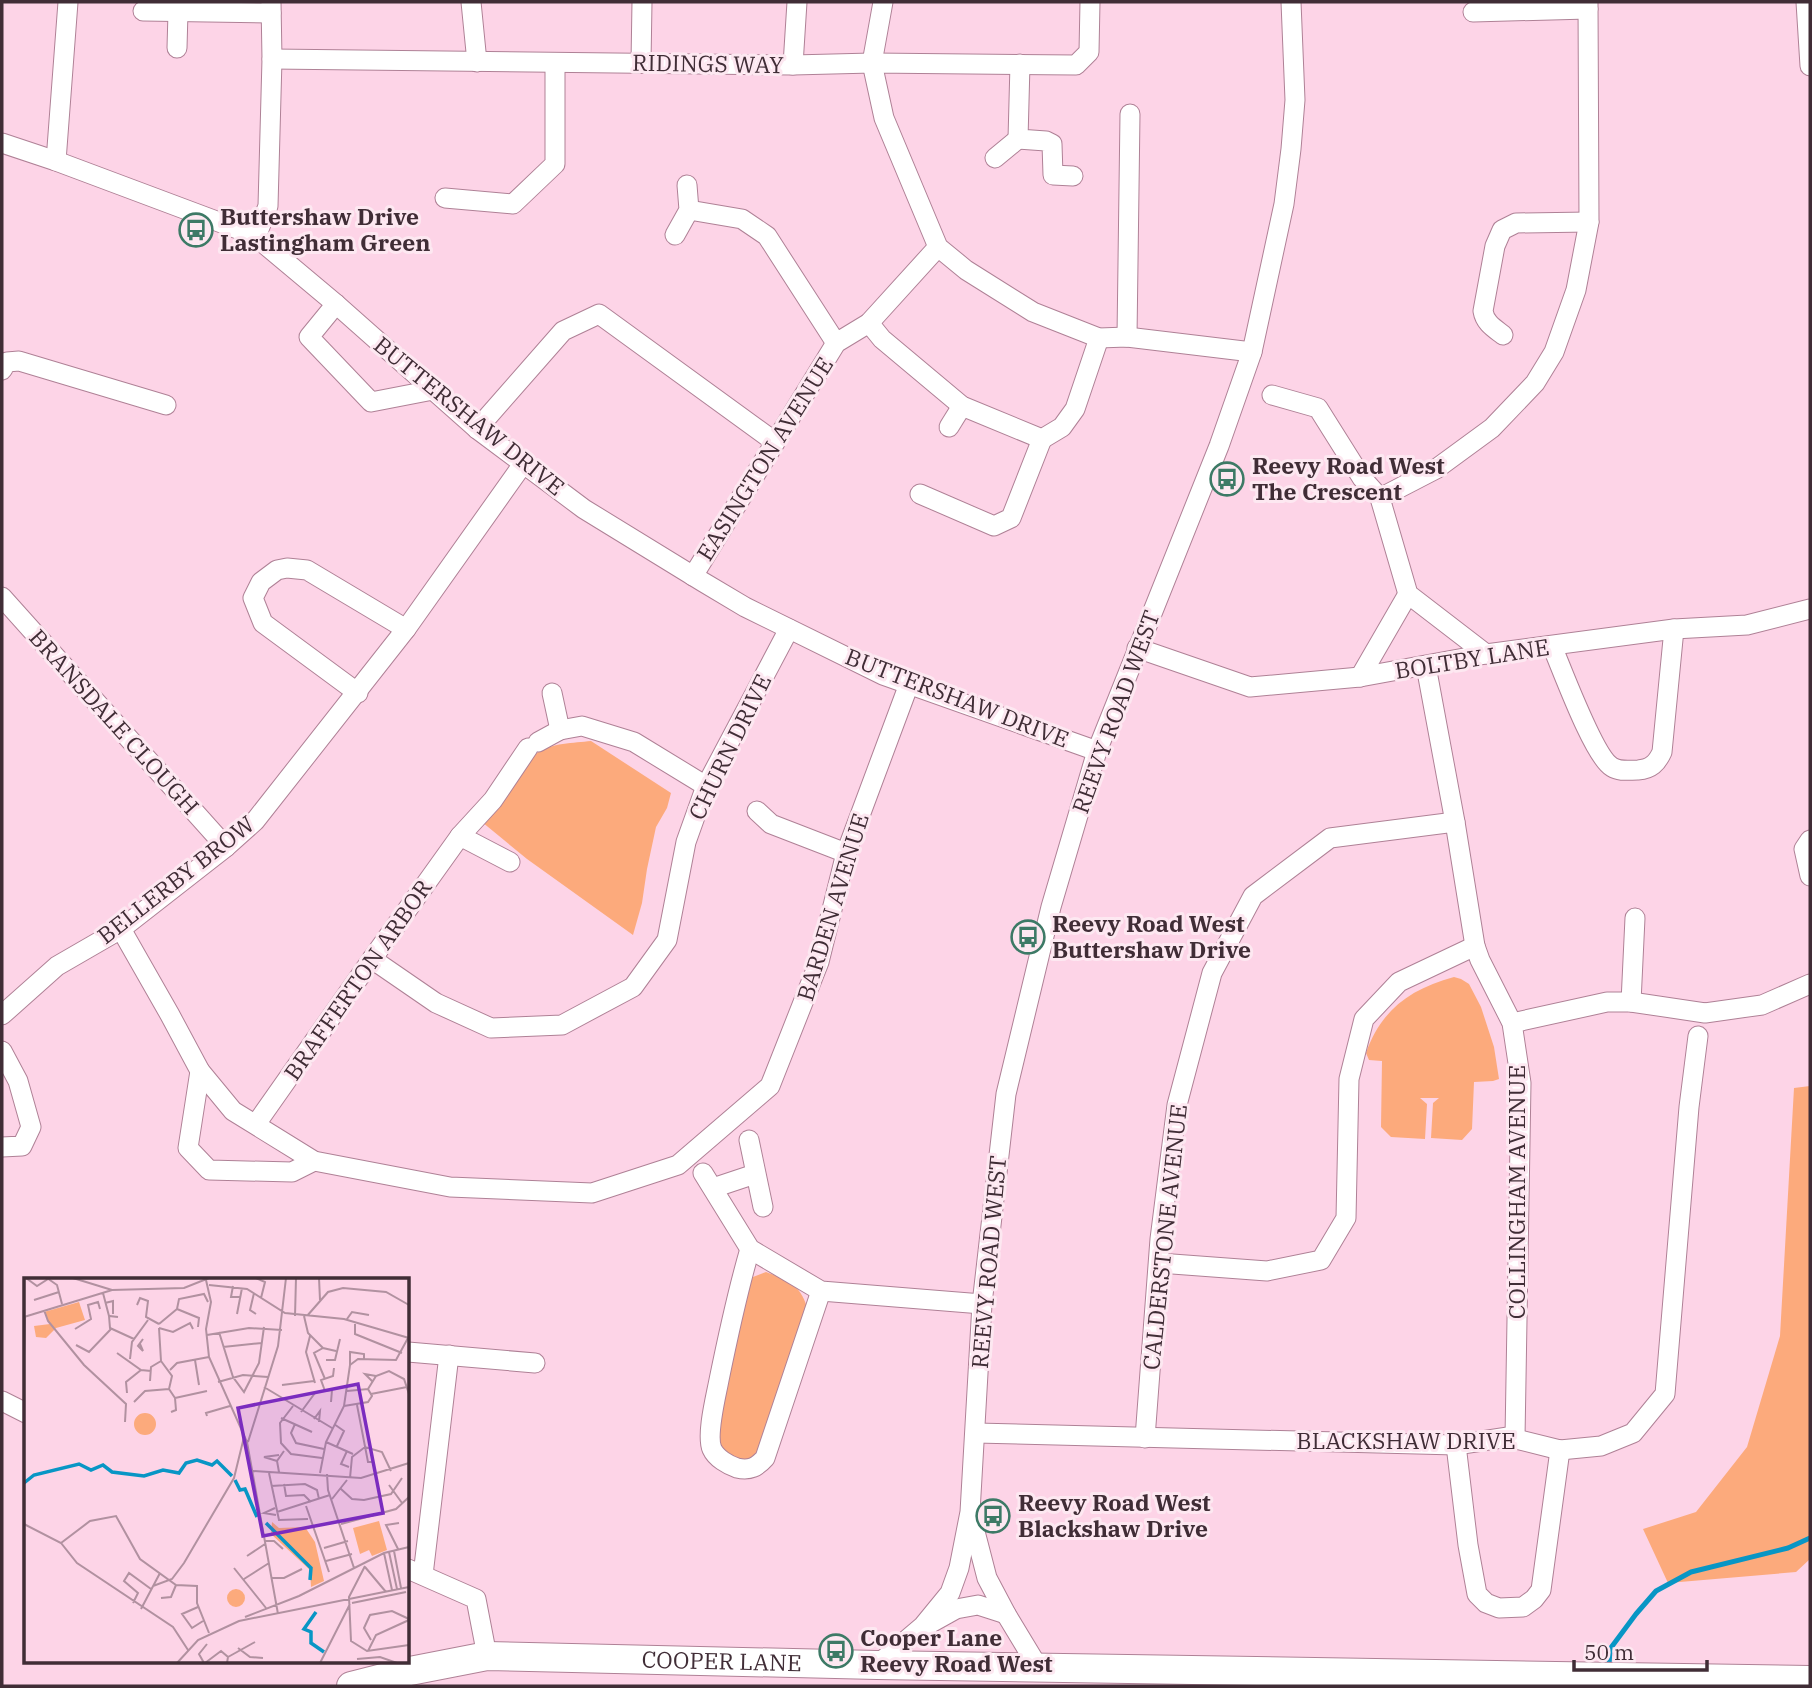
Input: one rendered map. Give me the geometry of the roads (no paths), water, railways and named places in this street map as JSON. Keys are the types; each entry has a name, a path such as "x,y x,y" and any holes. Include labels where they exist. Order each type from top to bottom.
{"main road":[{"name":"COOPER LANE","path":"351,1686 414,1679 487,1656 1810,1680"}],"street":[{"path":"56,161 68,2"},
{"path":"471,2 477,62"},
{"path":"641,63 642,2"},
{"path":"793,65 797,2"},
{"path":"883,2 872,63 884,118 938,247 966,270 1032,312 1099,338 1127,337 1252,352"},
{"name":"RIDINGS WAY","path":"272,59 793,65 1076,65 1089,52 1090,2"},
{"name":"REEVY ROAD WEST","path":"970,1512 982,1304 1006,1094 1051,907 1097,751 1219,446 1252,352 1284,204 1291,149 1295,100 1292,2"},
{"path":"1806,2 1810,66"},
{"path":"1380,498 1436,469 1492,428 1535,383 1554,352 1576,290 1589,222 1588,5 1473,12"},
{"path":"143,11 271,7 268,206 256,237"},
{"path":"177,12 177,48"},
{"path":"445,198 513,204 555,164 555,63"},
{"path":"1017,139 1020,64"},
{"path":"1127,337 1130,114"},
{"path":"995,158 1017,139 1046,141 1052,144 1053,175 1073,176"},
{"name":"BUTTERSHAW DRIVE","path":"2,144 56,161 256,237 477,429 523,464 584,509 745,607 883,675 1097,751"},
{"path":"675,235 689,210 687,185"},
{"path":"689,210 742,219 767,236 836,343 869,323 938,247"},
{"path":"1503,335 1488,324 1483,312 1495,246 1502,230 1516,223 1589,222"},
{"path":"336,304 309,337 371,402 433,390"},
{"path":"477,429 563,331 599,314 775,442"},
{"path":"869,323 882,340 962,406 1042,439"},
{"path":"920,494 994,526 1011,518 1042,439 1062,427 1075,409 1099,338"},
{"name":"EASINGTON AVENUE","path":"693,576 836,343"},
{"path":"2,370 7,362 19,361 166,405"},
{"path":"1272,395 1318,408 1362,478 1380,498 1408,594 1486,654"},
{"path":"949,427 962,406"},
{"name":"BELLERBY BROW","path":"2,1015 57,966 121,929 255,821 358,693 523,464"},
{"path":"358,693 263,624 253,598 261,582 277,570 307,570 406,629"},
{"path":"1360,677 1408,594"},
{"name":"BRANSDALE CLOUGH","path":"2,597 226,847"},
{"name":"BOLTBY LANE","path":"1137,648 1250,687 1360,677 1486,654 1674,629 1747,625 1810,610"},
{"name":"CHURN DRIVE","path":"372,959 436,1003 491,1028 562,1025 633,987 667,940 686,842 706,786 789,629"},
{"path":"1552,646 1593,742 1605,761 1611,767 1622,771 1647,769 1657,762 1662,752 1674,629"},
{"name":"COLLINGHAM AVENUE","path":"1426,666 1475,946 1512,1023 1521,1083 1515,1438"},
{"name":"BARDEN AVENUE","path":"121,929 200,1071 233,1111 314,1161 450,1187 592,1193 678,1164 770,1086 819,962 846,853 909,684"},
{"path":"552,693 560,730"},
{"name":"BRAFFERTON ARBOR","path":"256,1124 460,836 493,800 533,745 560,730 582,726 635,742 706,786"},
{"path":"757,811 771,824 846,853"},
{"name":"CALDERSTONE AVENUE","path":"1144,1438 1160,1239 1177,1105 1212,973 1253,896 1330,838 1455,822"},
{"path":"460,836 510,862"},
{"path":"1810,840 1804,849 1810,876"},
{"path":"1631,1002 1635,918"},
{"path":"1159,1263 1267,1271 1321,1260 1346,1218 1349,1079 1364,1019 1399,982 1475,946"},
{"path":"1512,1023 1607,1002 1631,1002 1705,1013 1762,1005 1810,984"},
{"name":"BLACKSHAW DRIVE","path":"976,1433 1456,1445 1508,1437 1560,1450 1601,1446 1633,1433 1665,1394 1689,1107 1698,1036"},
{"path":"2,1051 18,1081 31,1127 22,1146 2,1147"},
{"path":"200,1071 188,1148 209,1170 292,1172 314,1161"},
{"path":"749,1140 763,1207"},
{"path":"755,1174 708,1180 750,1249 821,1291 982,1304"},
{"path":"750,1249 736,1295 713,1409 710,1440 712,1451 735,1467 749,1469 759,1465 765,1458 821,1291"},
{"path":"410,1352 535,1363"},
{"path":"449,1356 416,1572 476,1599 487,1656"},
{"path":"2,1401 24,1412"},
{"path":"1456,1445 1477,1594 1486,1603 1499,1608 1523,1607 1541,1590 1560,1450"},
{"path":"970,1512 987,1578 1038,1667"},
{"path":"877,1665 923,1626 950,1593 959,1568 970,1512"},
{"path":"923,1626 956,1609 978,1605 1006,1614"}],"waterway":[{"path":"1609,1665 1610,1649 1656,1591 1691,1572 1788,1548 1810,1538"}],"place":[{"name":"Buttershaw Drive Lastingham Green","path":"196,230"},
{"name":"Reevy Road West The Crescent","path":"1227,479"},
{"name":"Reevy Road West Buttershaw Drive","path":"1028,937"},
{"name":"Reevy Road West Blackshaw Drive","path":"993,1516"},
{"name":"Cooper Lane Reevy Road West","path":"836,1651"}]}
